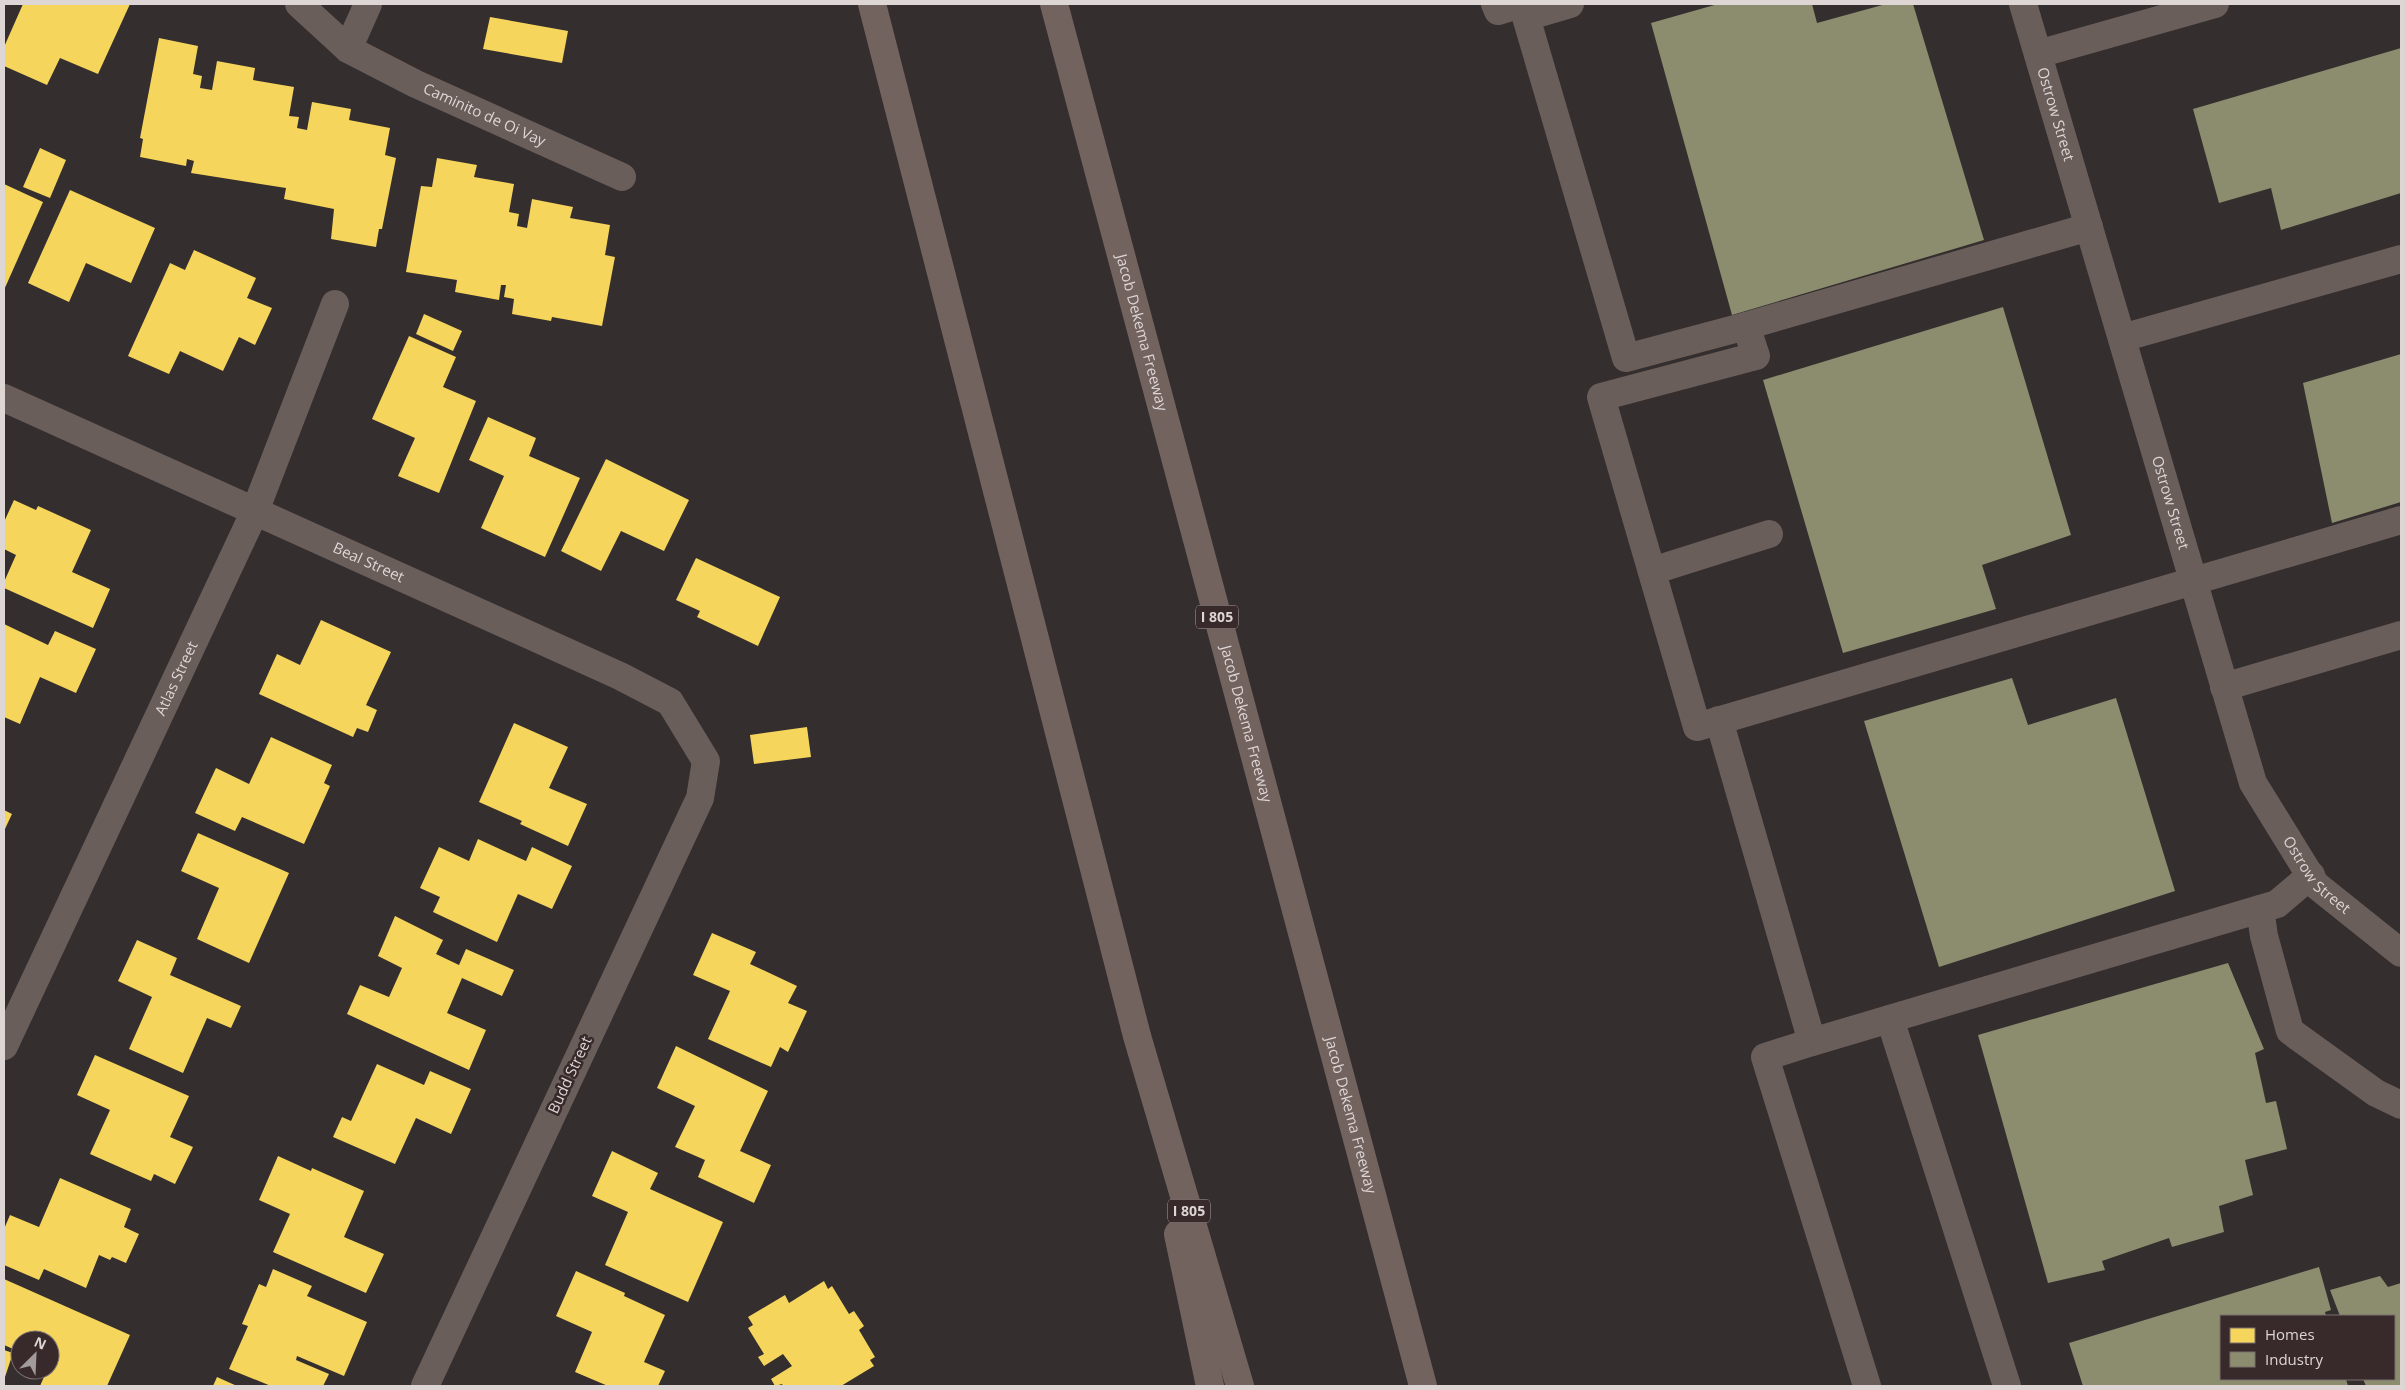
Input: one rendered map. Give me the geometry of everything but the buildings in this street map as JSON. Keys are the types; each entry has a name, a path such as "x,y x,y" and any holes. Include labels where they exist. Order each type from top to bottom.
{"highway":[{"name":"I 805","path":"872,4 1137,1036 1240,1386"},
{"name":"Jacob Dekema Freeway","path":"1054,4 1423,1386"},
{"path":"1137,1036 1210,1386"},
{"path":"1381,1231 1443,1386"}],"street":[{"name":"Caminito de Oi Vay","path":"299,4 348,49 416,84 622,177"},
{"path":"348,49 368,4"},
{"path":"1495,4 1498,11 1522,4"},
{"path":"1570,4 1526,17 1626,358 1746,326 2089,227"},
{"name":"Ostrow Street","path":"2023,4 2253,783 2316,885 2401,953"},
{"path":"2038,54 2215,4"},
{"path":"2122,338 2401,259"},
{"name":"Atlas Street","path":"4,1046 255,511 335,304"},
{"path":"1746,326 1756,356 1601,397 1697,726 2401,520"},
{"name":"Beal Street","path":"4,398 620,676 670,702 706,761"},
{"path":"1652,571 1769,534"},
{"path":"2224,687 2401,635"},
{"path":"1718,720 1812,1042"},
{"name":"Budd Street","path":"425,1386 700,798 706,761"},
{"path":"1867,1386 1765,1057 2277,904 2311,875"},
{"path":"2260,909 2264,936 2290,1031 2376,1093 2401,1104"},
{"path":"1890,1019 2007,1386"}]}
